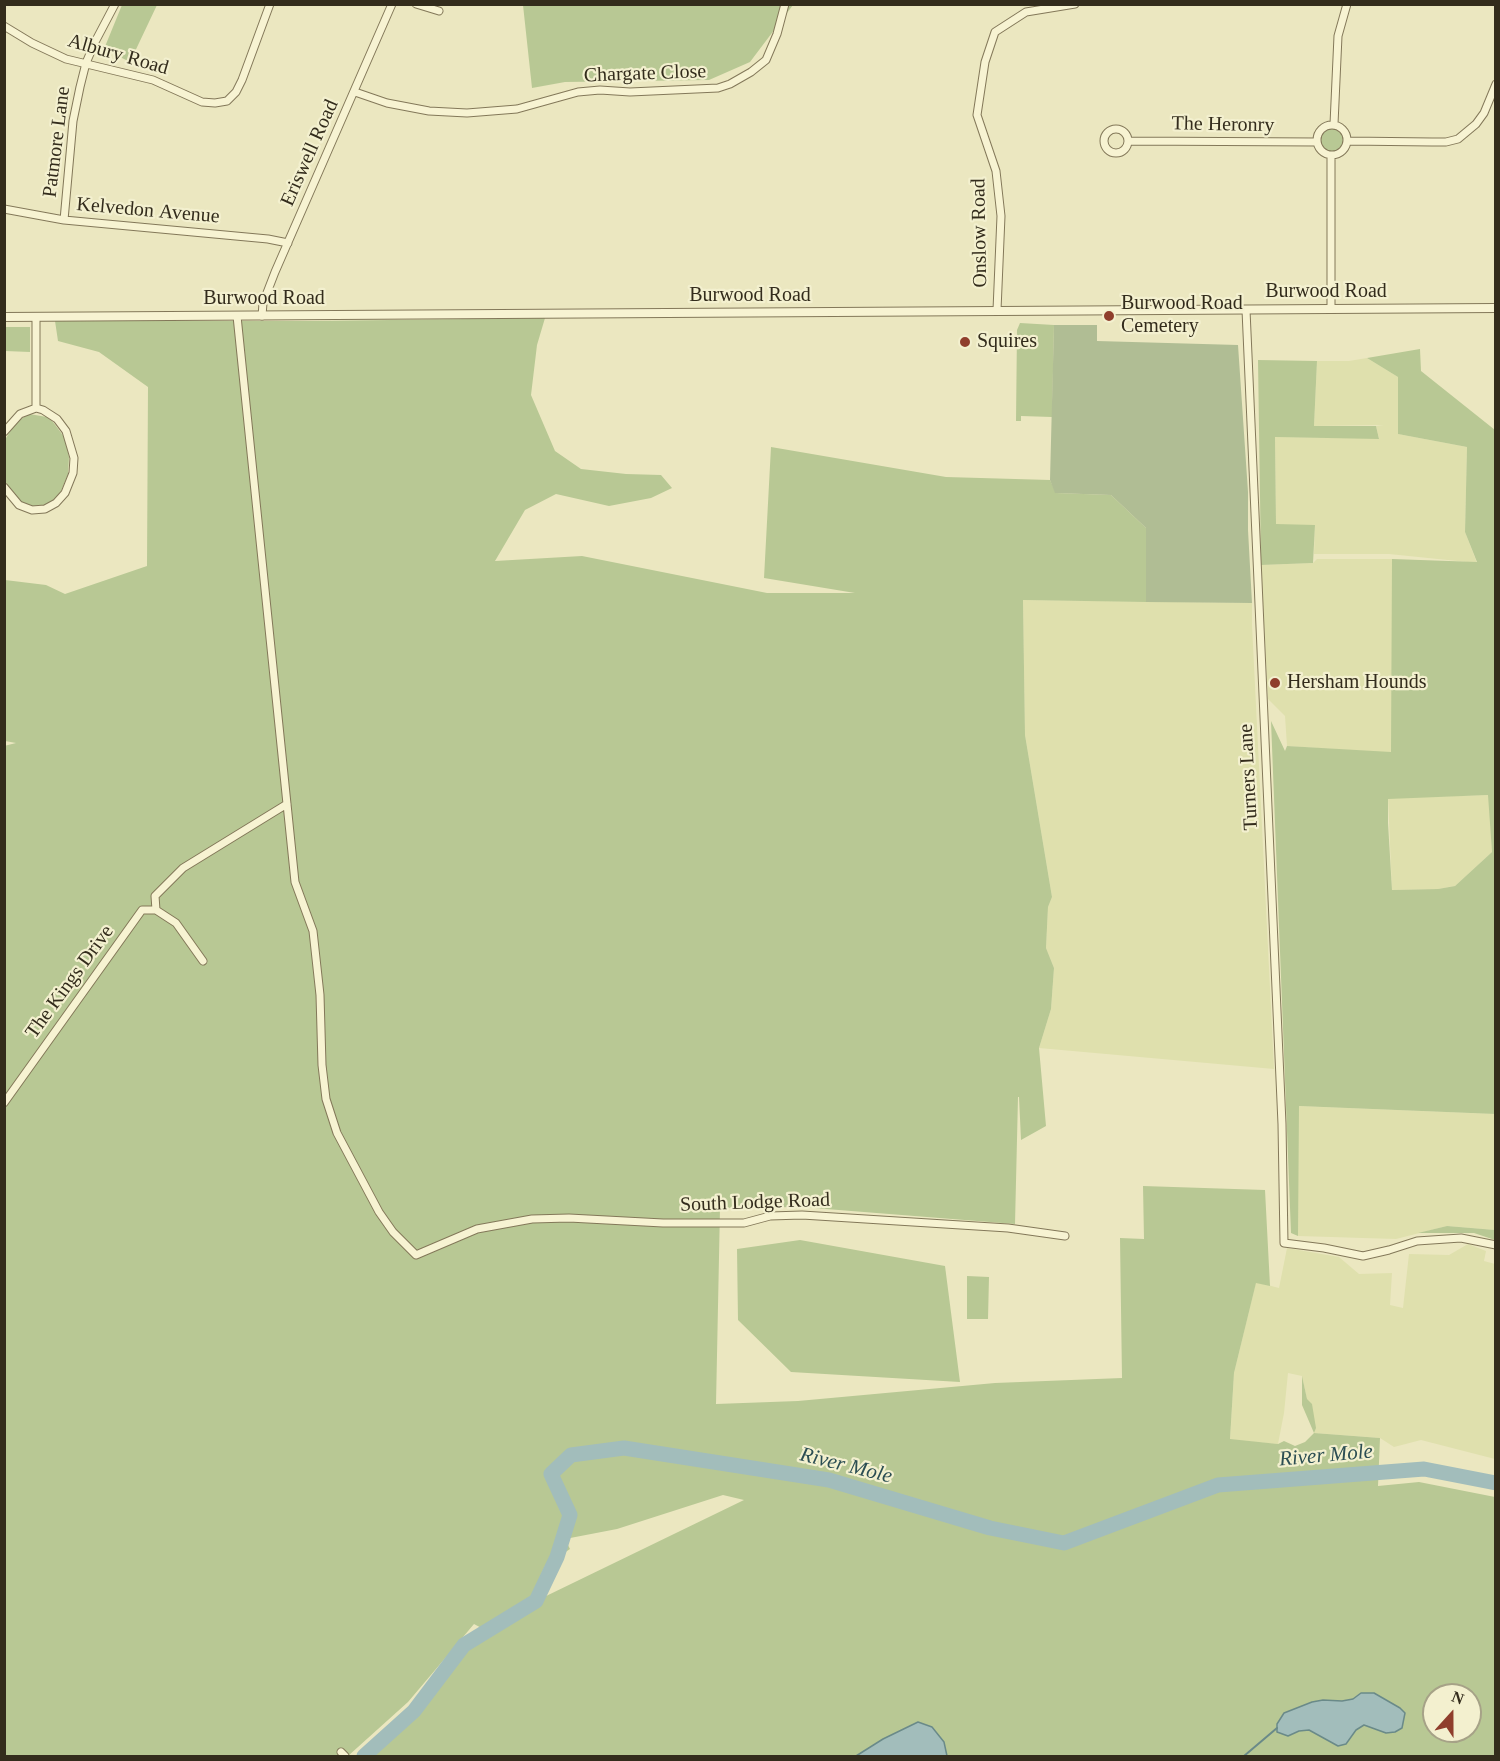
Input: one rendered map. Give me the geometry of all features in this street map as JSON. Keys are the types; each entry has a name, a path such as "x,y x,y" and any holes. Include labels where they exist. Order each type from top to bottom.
{"street":[{"name":"Patmore Lane","path":"64,220 73,121 86,63 115,4"},
{"name":"Albury Road","path":"4,26 66,59 153,80 202,102 215,103 227,101 236,92 270,4"},
{"name":"Eriswell Road","path":"262,316 264,300 392,4"},
{"path":"416,4 439,11"},
{"name":"Chargate Close","path":"355,92 387,103 429,111 467,113 517,109 578,92 718,88 751,72 766,60 777,34 785,4"},
{"name":"Onslow Road","path":"997,310 1000,216 996,171 977,115 985,62 995,32 1026,12 1075,4"},
{"path":"1334,124 1338,36 1347,4"},
{"path":"1348,141 1446,142 1458,139 1476,124 1496,84"},
{"path":"1334,124 1343,128 1348,141 1343,151 1330,155 1322,152 1317,142 1317,135 1322,128 1334,124"},
{"name":"The Heronry","path":"1128,141 1317,142"},
{"path":"1330,155 1331,309"},
{"name":"Kelvedon Avenue","path":"4,209 120,227 268,239 288,243"},
{"name":"Burwood Road","path":"4,317 1496,308"},
{"name":"Turners Lane","path":"1246,310 1282,1124 1284,1244 1324,1248 1364,1256 1417,1241 1461,1238 1496,1245"},
{"path":"237,316 287,804"},
{"path":"36,317 36,408"},
{"path":"4,432 20,414 36,408 51,414 57,419 70,440 74,466 68,486 56,503 39,510 19,505 4,487"},
{"name":"The Kings Drive","path":"4,1103 142,910 155,896 183,868 287,804"},
{"name":"South Lodge Road","path":"287,804 295,882 313,931 326,1099 337,1133 379,1212 393,1232 416,1255 477,1229 532,1219 744,1223 770,1216 812,1215 1008,1228 1065,1236"},
{"path":"155,896 156,910"},
{"path":"142,910 156,910 176,923 203,961"}],"green space":[{"path":"122,5 157,5 130,62 104,49"},
{"path":"523,5 793,5 750,62 709,80 565,82 532,88"},
{"path":"1333,127 1342,131 1346,140 1342,149 1333,153 1324,149 1320,140 1324,131"},
{"path":"545,318 537,345 531,395 555,451 581,469 661,475 672,488 651,498 609,506 556,494 525,510 495,561 582,556 767,593 855,593 764,578 771,447 946,477 1050,480 1056,493 1111,495 1146,528 1146,602 1023,600 1025,735 1052,897 1048,907 1046,948 1054,968 1051,1009 1039,1048 1046,1126 1021,1140 1018,1097 1015,1224 801,1207 720,1208 716,1404 798,1401 995,1383 1122,1378 1120,1238 1144,1239 1143,1186 1265,1190 1270,1286 1256,1283 1234,1373 1230,1439 1278,1444 1284,1441 1295,1446 1305,1442 1314,1433 1380,1438 1378,1486 1419,1482 1495,1497 1495,1756 364,1756 414,1711 464,1645 487,1631 474,1624 408,1702 348,1756 5,1756 4,746 16,743 5,741 5,580 46,585 65,594 147,566 148,387 99,352 58,341 55,321","holes":["723,1495 744,1500 542,1598 536,1585 545,1566 570,1549 565,1539 617,1529"]},
{"path":"1020,323 1054,325 1052,417 1021,416 1021,421 1016,421 1017,330"},
{"path":"1054,325 1097,325 1097,341 1238,345 1248,492 1252,603 1146,602 1146,528 1111,495 1055,493 1050,480"},
{"path":"5,327 30,327 30,352 5,351"},
{"path":"1420,349 1421,371 1495,430 1495,1114 1299,1106 1298,1236 1291,1233 1271,721 1285,751 1287,746 1391,752 1392,559 1477,562 1465,532 1467,447 1398,434 1398,377 1367,358","holes":["1488,795 1492,852 1455,886 1438,889 1392,890 1388,799"]},
{"path":"1367,358 1398,377 1398,434 1467,447 1465,532 1477,563 1389,554 1314,554 1315,525 1276,525 1275,437 1379,438 1376,426 1384,425 1314,426 1317,361 1349,361"},
{"path":"1258,360 1317,361 1314,426 1376,426 1379,439 1275,437 1276,524 1315,525 1313,563 1261,565"},
{"path":"29,414 47,417 53,422 65,438 69,457 68,474 61,491 55,499 41,507 31,507 22,503 9,489 5,480 6,438 16,422"},
{"path":"1317,559 1392,559 1392,753 1287,746 1285,716 1268,699 1261,565 1313,563"},
{"path":"1023,600 1252,603 1274,1069 1039,1048 1051,1009 1054,968 1046,948 1048,907 1052,897 1025,735"},
{"path":"1489,795 1492,852 1455,886 1438,889 1392,890 1388,798"},
{"path":"1298,1106 1495,1114 1495,1230 1447,1226 1396,1239 1298,1236"},
{"path":"1447,1226 1495,1230 1495,1240 1474,1233 1418,1233"},
{"path":"800,1240 945,1266 960,1382 791,1372 738,1320 737,1249"},
{"path":"1468,1244 1486,1251 1484,1261 1495,1264 1495,1459 1421,1440 1394,1447 1380,1438 1314,1433 1302,1376 1288,1373 1278,1444 1230,1440 1234,1373 1256,1282 1279,1288 1287,1248 1339,1257 1359,1274 1392,1273 1390,1305 1403,1308 1409,1254 1449,1255"},
{"path":"967,1276 989,1277 988,1319 967,1319"},
{"path":"1302,1376 1307,1399 1312,1404 1316,1428 1314,1433 1302,1405"}],"water":[{"path":"1361,1693 1374,1693 1400,1708 1405,1713 1402,1728 1386,1733 1364,1725 1356,1730 1346,1744 1338,1746 1309,1730 1288,1736 1277,1732 1277,1724 1284,1713 1312,1702 1353,1699"},
{"path":"918,1722 932,1727 944,1742 947,1756 856,1756 883,1739"}],"waterway":[{"name":"River Mole","path":"364,1756 414,1711 464,1645 536,1601 557,1557 570,1515 551,1474 571,1455 624,1448 829,1480 990,1528 1064,1543 1218,1485 1424,1469 1496,1483"},
{"path":"1244,1756 1277,1728"}],"place":[{"name":"Burwood Road Cemetery","path":"1109,316"},
{"name":"Squires","path":"965,342"},
{"name":"Hersham Hounds","path":"1275,683"}]}
